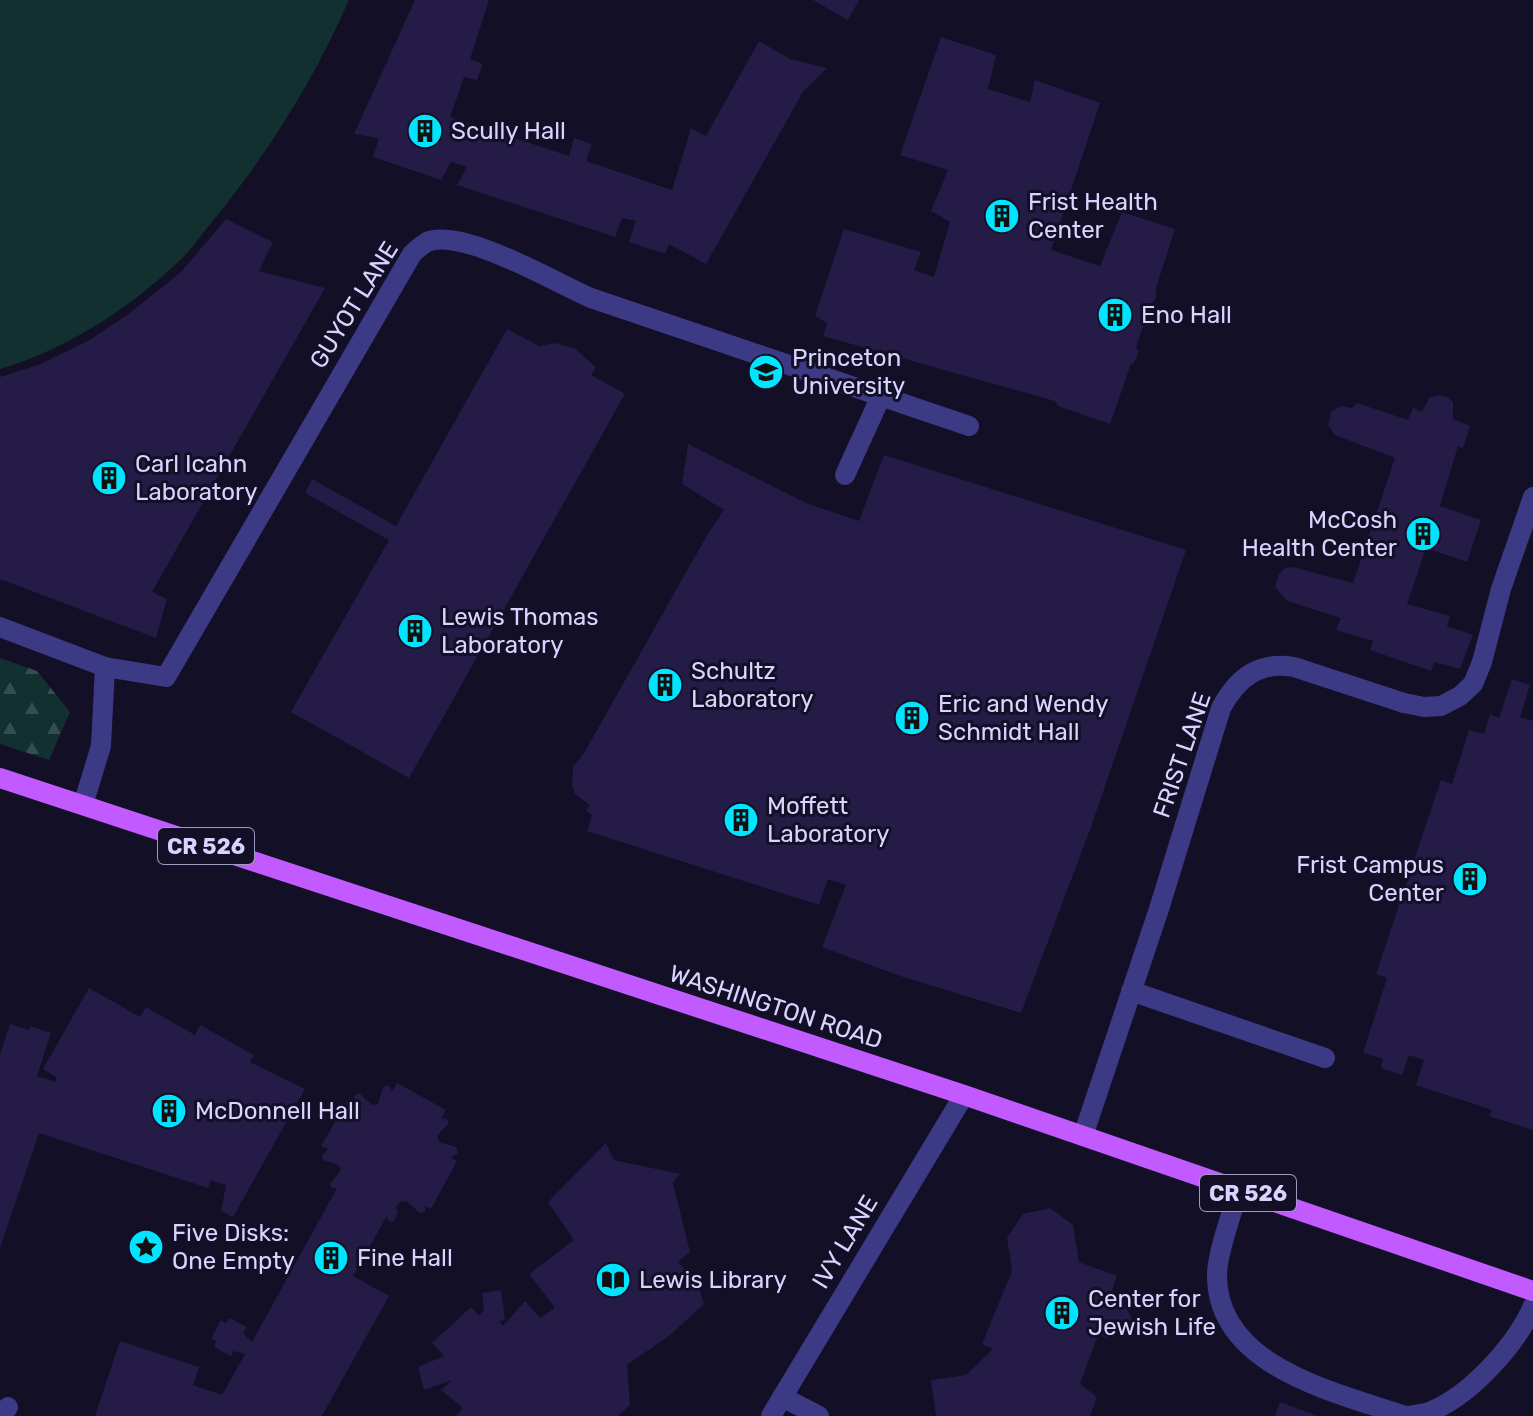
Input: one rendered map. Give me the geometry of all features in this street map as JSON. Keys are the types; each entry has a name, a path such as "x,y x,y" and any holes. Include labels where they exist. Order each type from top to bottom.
{"main road":[{"name":"WASHINGTON ROAD","path":"0,778 964,1095 1533,1291"}],"street":[{"name":"GUYOT LANE","path":"105,667 166,677 412,254 427,243 456,240 520,264 591,298 969,426"},
{"path":"845,475 881,396"},
{"name":"FRIST LANE","path":"1083,1136 1221,708 1230,691 1260,668 1276,664 1424,707 1441,706 1460,696 1473,684 1482,662 1501,589 1533,497"},
{"path":"0,627 105,667 101,746 83,805"},
{"path":"1131,991 1325,1058"},
{"name":"IVY LANE","path":"771,1416 964,1095"},
{"path":"1239,1190 1217,1273 1222,1304 1236,1331 1255,1352 1292,1376 1407,1416 1433,1413 1470,1386 1509,1345 1527,1321 1533,1306"},
{"path":"782,1397 819,1416"}],"green space":[{"path":"0,0 349,0 321,59 288,116 252,170 186,254 137,297 94,327 48,351 0,369"},
{"path":"0,658 37,671 70,712 49,760 0,744"}],"building":[{"name":"Scully Hall","path":"415,0 489,0 470,59 483,64 477,80 464,77 450,117 569,156 574,138 592,144 586,161 672,190 691,128 706,136 759,41 790,59 827,68 803,92 706,264 669,244 665,254 629,242 636,221 622,218 615,237 457,185 467,167 451,162 441,180 373,157 379,138 354,134"},
{"path":"813,0 859,0 848,20"},
{"name":"Frist Health Center","path":"941,37 996,55 988,89 1030,102 1035,80 1100,103 1051,250 1100,266 1122,212 1175,229 1156,288 1156,298 1150,306 1136,347 1139,351 1131,364 1110,424 1058,406 1055,401 823,336 827,323 815,316 844,229 921,252 914,270 934,277 950,222 931,211 948,170 900,155"},
{"name":"Carl Icahn Laboratory","path":"226,219 273,242 259,271 325,288 152,592 167,599 156,638 0,579 0,377 38,365 88,341 130,313 181,272"},
{"name":"Lewis Thomas Laboratory","path":"507,329 539,346 555,343 574,348 596,367 591,375 625,394 409,778 291,712 389,540 305,493 312,479 396,526"},
{"name":"McCosh Health Center","path":"1437,395 1453,402 1453,419 1470,426 1463,448 1458,446 1440,506 1481,520 1467,562 1426,548 1407,604 1450,616 1447,626 1473,635 1460,669 1434,662 1431,671 1370,650 1373,641 1336,630 1341,618 1287,601 1275,587 1279,574 1285,568 1293,567 1353,583 1395,458 1335,435 1328,425 1331,412 1341,406 1352,408 1357,403 1408,420 1413,408 1422,412 1429,398"},
{"name":"Eric and Wendy Schmidt Hall","path":"688,444 806,503 859,521 884,455 1186,550 1091,827 1021,1013 900,976 822,947 846,885 828,879 819,905 587,831 592,815 586,811 590,805 575,794 573,767 724,510 682,484"},
{"name":"Frist Campus Center","path":"1512,679 1530,685 1520,717 1533,721 1533,1130 1489,1116 1492,1110 1416,1085 1424,1060 1409,1055 1402,1075 1381,1068 1383,1059 1363,1053 1387,978 1376,974 1441,780 1452,784 1469,730 1484,734 1490,714 1499,718"},
{"name":"McDonnell Hall","path":"89,988 140,1017 146,1007 195,1035 200,1025 254,1055 250,1062 305,1089 233,1217 221,1211 226,1185 211,1180 208,1188 39,1133 0,1248 0,1055 10,1024 51,1033 37,1076 56,1082 56,1077 43,1069"},
{"name":"Fine Hall","path":"397,1083 446,1110 441,1119 446,1118 449,1123 437,1136 439,1142 456,1147 458,1153 451,1157 457,1161 431,1209 425,1206 425,1212 420,1213 406,1201 400,1202 396,1208 398,1213 394,1221 389,1222 387,1216 353,1276 389,1296 322,1416 95,1416 120,1341 199,1367 193,1385 222,1395 245,1354 233,1351 231,1356 214,1347 216,1341 211,1339 221,1320 226,1324 229,1318 247,1327 243,1333 252,1342 337,1188 332,1188 330,1184 341,1170 339,1165 323,1160 322,1155 328,1149 321,1146 349,1098 355,1101 354,1096 359,1093 372,1105 378,1104 383,1087 389,1085 392,1092"},
{"name":"Lewis Library","path":"606,1143 614,1160 680,1174 673,1183 690,1252 678,1262 698,1285 704,1304 670,1335 627,1365 630,1405 618,1416 456,1416 463,1408 441,1390 452,1380 424,1390 418,1367 444,1356 432,1343 471,1307 479,1316 484,1310 482,1293 501,1290 505,1320 499,1321 503,1326 525,1301 540,1318 555,1308 529,1274 574,1240 548,1202"},
{"name":"Center for Jewish Life","path":"1050,1208 1073,1225 1079,1262 1117,1276 1109,1298 1123,1303 1135,1324 1109,1339 1098,1335 1080,1384 1097,1397 1090,1416 936,1416 931,1380 966,1375 993,1349 982,1344 1012,1271 1007,1238 1023,1214"},
{"path":"1280,1402 1318,1416 1275,1416"}],"place":[{"name":"Scully Hall","path":"425,131"},
{"name":"Frist Health Center","path":"1002,216"},
{"name":"Eno Hall","path":"1115,315"},
{"name":"Princeton University","path":"766,372"},
{"name":"Carl Icahn Laboratory","path":"109,478"},
{"name":"McCosh Health Center","path":"1423,534"},
{"name":"Lewis Thomas Laboratory","path":"415,631"},
{"name":"Schultz Laboratory","path":"665,685"},
{"name":"Eric and Wendy Schmidt Hall","path":"912,718"},
{"name":"Moffett Laboratory","path":"741,820"},
{"name":"Frist Campus Center","path":"1470,879"},
{"name":"McDonnell Hall","path":"169,1111"},
{"name":"Five Disks: One Empty","path":"146,1247"},
{"name":"Fine Hall","path":"331,1258"},
{"name":"Lewis Library","path":"613,1280"},
{"name":"Center for Jewish Life","path":"1062,1313"}]}
